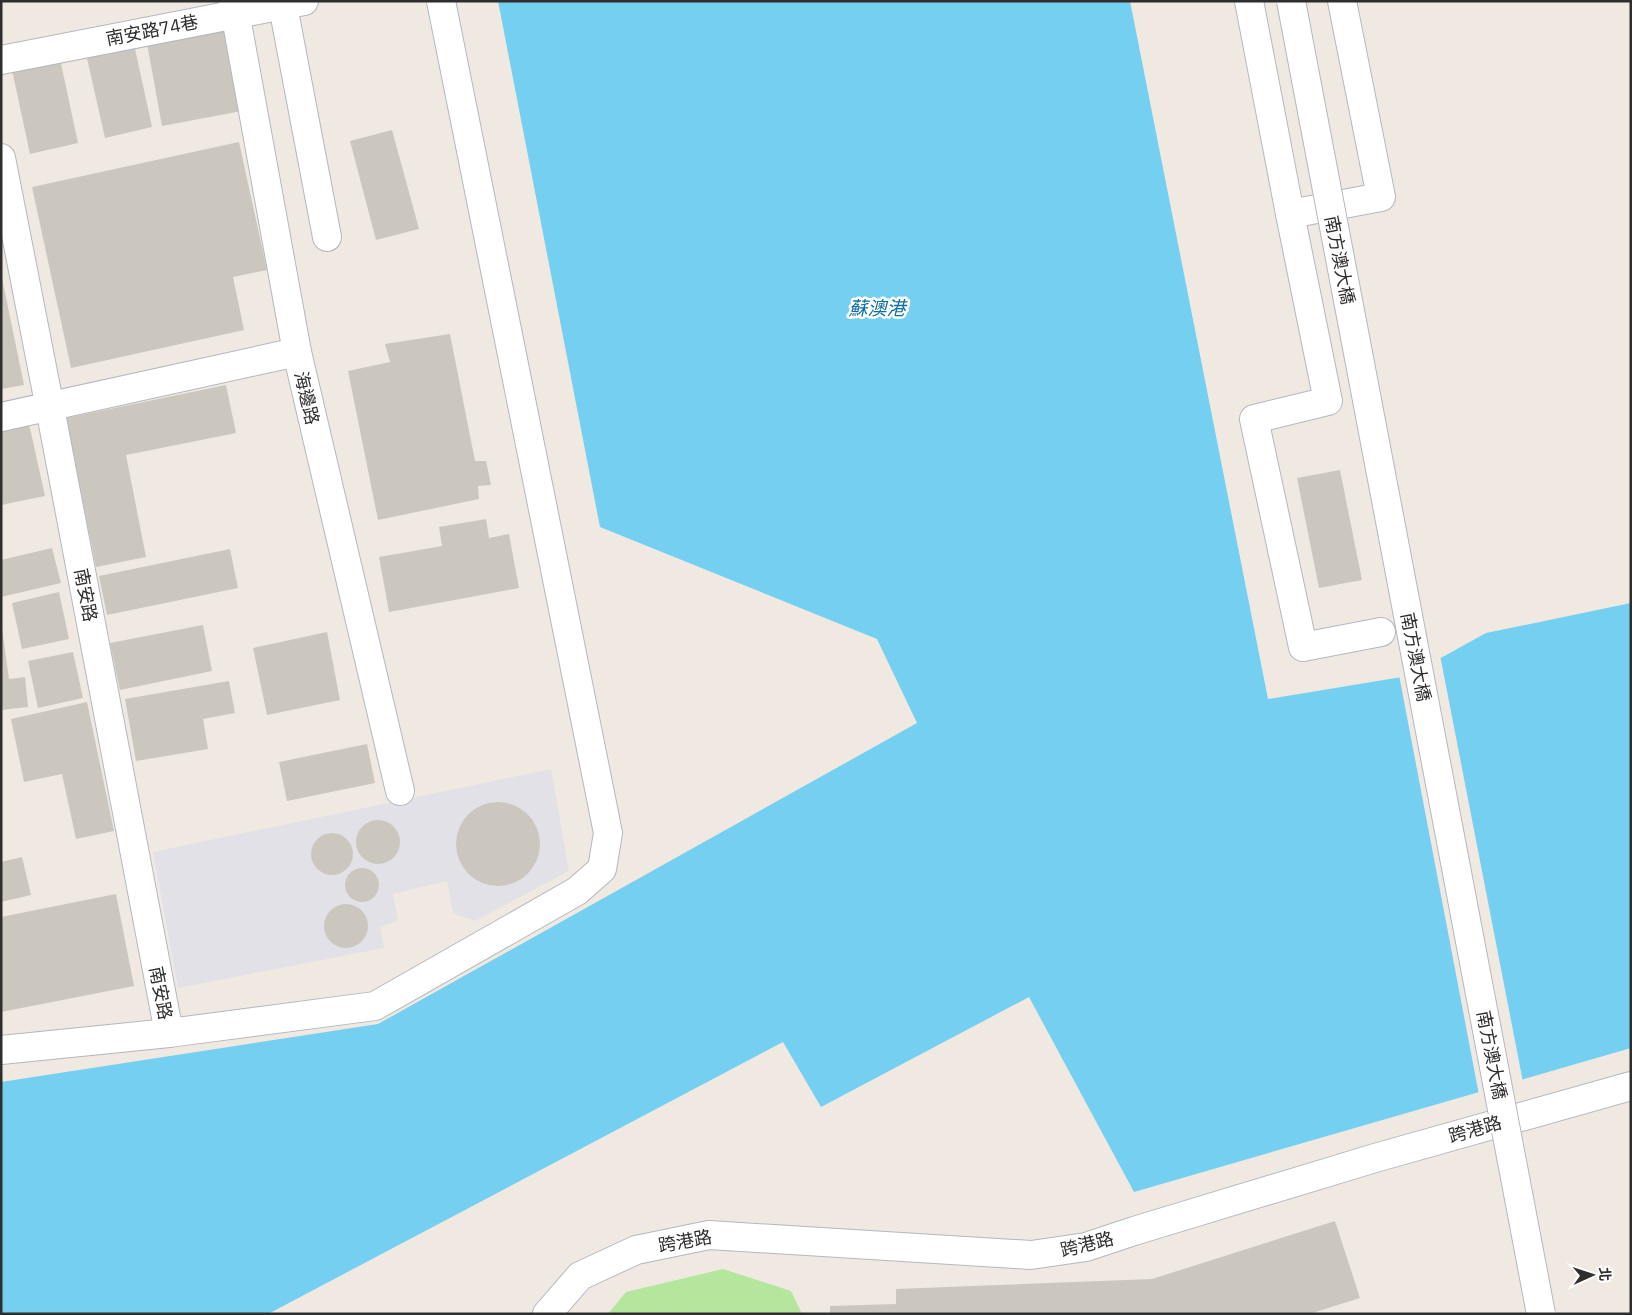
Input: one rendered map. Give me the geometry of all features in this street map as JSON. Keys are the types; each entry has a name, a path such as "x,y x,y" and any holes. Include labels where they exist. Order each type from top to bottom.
{"street":[{"path":"1,1050 169,1033 375,1006 577,891 602,869 608,833 441,1"},
{"path":"1249,1 1328,401 1254,419 1303,647 1381,632"},
{"name":"南方澳大橋","path":"1291,1 1542,1314"},
{"path":"1290,214 1381,197 1342,1"},
{"path":"289,3 327,237"},
{"name":"南安路74巷","path":"1,60 234,8 289,3"},
{"name":"海邊路","path":"234,8 297,352 400,790"},
{"name":"南安路","path":"1,158 169,1033"},
{"path":"1,417 50,408 297,352"},
{"name":"跨港路","path":"547,1314 580,1276 636,1250 709,1235 1031,1255 1086,1247 1375,1158 1631,1086"}],"shaded area":[{"path":"551,769 569,871 475,921 453,913 447,881 393,894 398,921 380,927 384,948 178,988 153,852"}],"green space":[{"path":"723,1269 791,1291 802,1314 608,1314 626,1292"}],"water":[{"name":"蘇澳港","path":"498,1 1130,1 1268,699 1408,676 1486,633 1631,603 1631,1048 1134,1192 1029,997 821,1107 783,1042 268,1314 1,1314 1,1082 378,1024 917,723 877,639 600,527"}],"pier":[{"path":"1440,655 1523,1082 1479,1095 1399,675 1407,673"}],"building":[{"path":"230,22 247,110 162,126 146,38"},
{"path":"134,44 152,127 105,138 86,54"},
{"path":"60,59 78,143 30,154 12,70"},
{"path":"392,130 419,229 376,240 350,141"},
{"path":"239,142 267,270 233,277 244,330 71,368 32,187"},
{"path":"1,273 24,385 1,389"},
{"path":"450,334 475,461 486,461 491,485 478,486 479,499 378,520 348,371 390,362 385,344"},
{"path":"226,385 236,433 126,455 146,557 96,567 66,418"},
{"path":"28,419 45,496 1,505 1,425"},
{"path":"1340,470 1362,580 1319,588 1297,478"},
{"path":"486,519 489,538 509,534 519,588 389,612 379,557 442,546 439,527"},
{"path":"52,548 61,583 1,597 1,560"},
{"path":"230,549 238,588 107,615 99,576"},
{"path":"59,592 69,639 22,649 12,603"},
{"path":"203,625 212,671 120,690 110,643"},
{"path":"1,628 9,679 25,677 28,707 1,710"},
{"path":"327,632 340,700 267,715 253,648"},
{"path":"73,652 83,698 38,708 28,661"},
{"path":"229,681 235,713 203,719 208,749 136,761 125,699"},
{"path":"87,702 114,831 76,839 62,774 24,782 11,719"},
{"path":"367,744 375,783 287,801 279,762"},
{"path":"490,802 506,802 522,809 533,820 540,836 537,860 528,874 522,879 506,886 490,886 474,879 463,868 456,852 456,836 463,820 474,809"},
{"path":"378,820 390,824 396,830 400,842 396,854 390,860 378,864 366,860 360,854 356,842 360,830 366,824"},
{"path":"336,833 344,836 350,842 353,854 350,866 344,872 328,875 320,872 314,866 311,850 314,842 320,836"},
{"path":"22,857 31,895 1,902 1,862"},
{"path":"362,868 374,873 379,885 374,897 362,902 350,897 345,885 350,873"},
{"path":"116,894 134,986 1,1012 1,917"},
{"path":"342,904 350,904 362,910 368,926 362,942 350,948 342,948 330,942 324,930 324,922 330,910"},
{"path":"1335,1221 1360,1298 1309,1314 830,1314 830,1306 896,1304 896,1289 1152,1279"}]}
